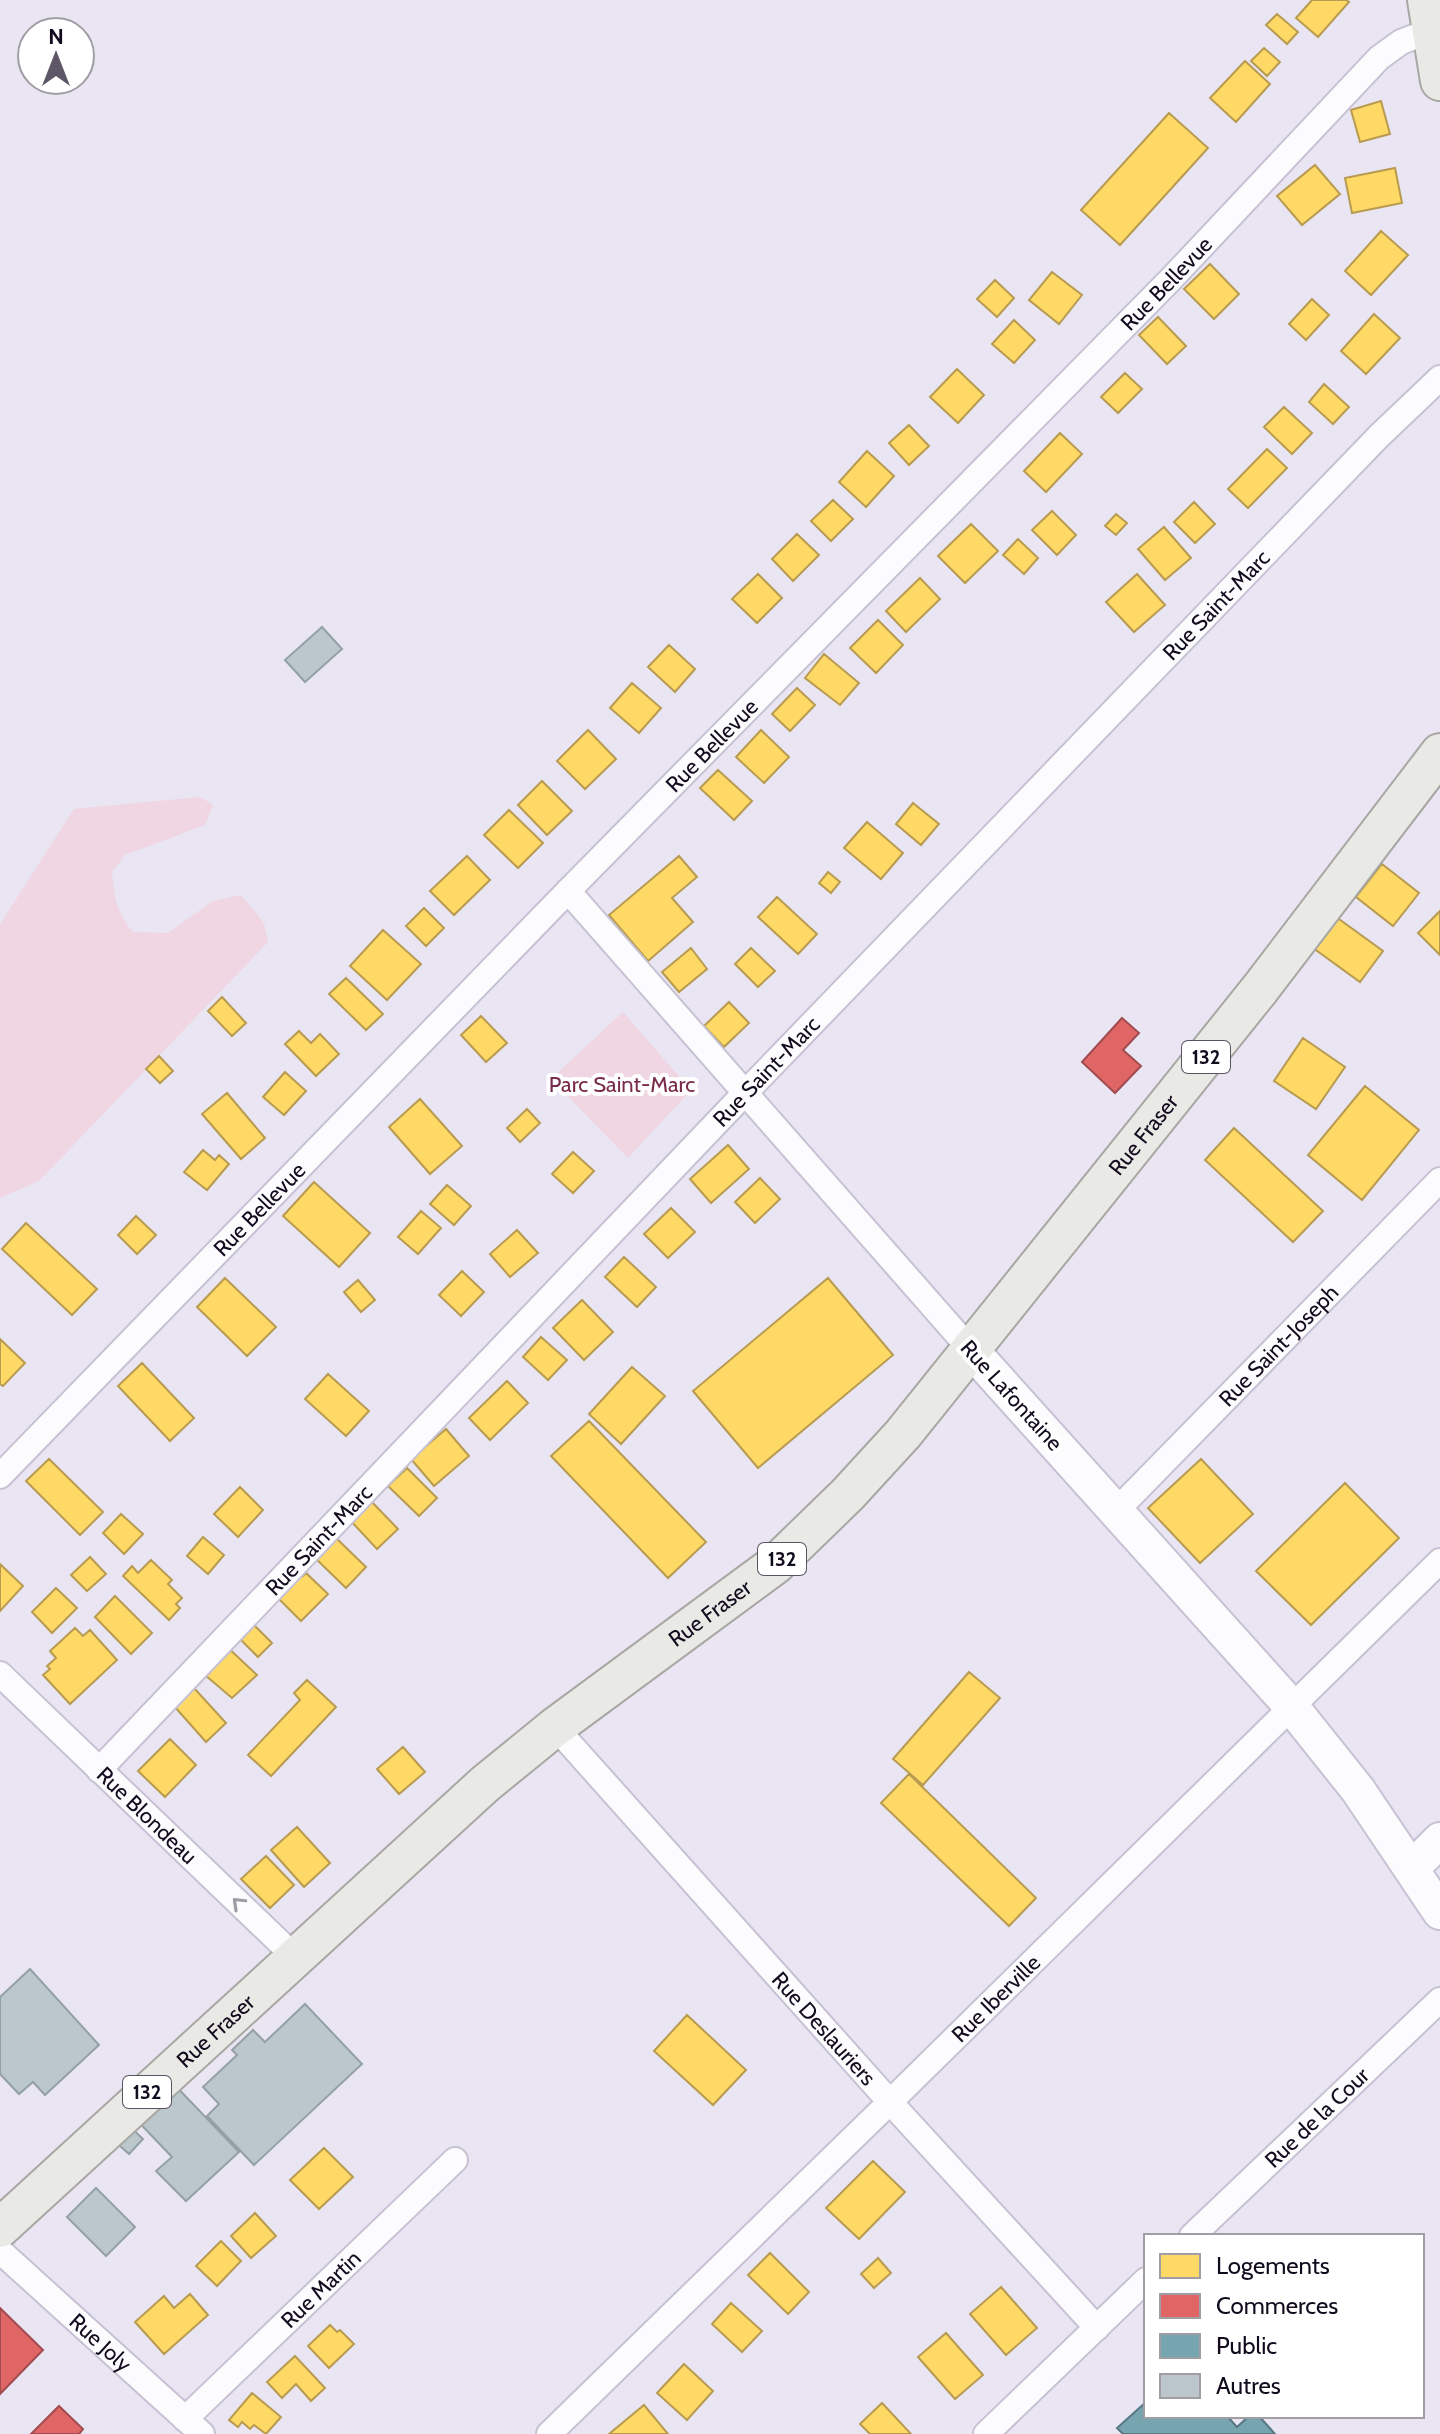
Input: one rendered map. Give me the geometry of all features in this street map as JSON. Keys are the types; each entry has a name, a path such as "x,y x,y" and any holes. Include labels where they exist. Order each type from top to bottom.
{"main road":[{"path":"1429,15 1440,81"},
{"name":"Rue Fraser","path":"0,2228 485,1784 555,1727 776,1564 848,1494 903,1434 971,1350 1260,989 1439,758"},
{"name":"Rue Lafontaine","path":"971,1350 1291,1706 1358,1790 1440,1912"},
{"path":"1412,1868 1440,1840"}],"street":[{"name":"Rue Bellevue","path":"0,1476 568,891 1172,278 1379,58 1429,15"},
{"name":"Rue Saint-Marc","path":"99,1770 745,1093 1379,436 1440,378"},
{"name":"Rue Lafontaine","path":"568,891 971,1350"},
{"name":"Rue Saint-Joseph","path":"1116,1511 1440,1180"},
{"name":"Rue Iberville","path":"549,2434 1440,1561"},
{"name":"Rue Blondeau","path":"0,1674 294,1956"},
{"name":"Rue Deslauriers","path":"555,1727 1097,2328"},
{"name":"Rue de la Cour","path":"1194,2234 1440,2000"},
{"name":"Rue Martin","path":"194,2426 455,2160"},
{"name":"Rue Joly","path":"0,2251 194,2426"},
{"path":"986,2434 1144,2282"}],"green space":[{"path":"200,797 213,805 205,825 125,855 112,872 120,911 133,932 168,933 213,901 241,895 264,923 268,942 39,1181 0,1198 0,924 74,809"},
{"name":"Parc Saint-Marc","path":"623,1012 691,1090 628,1158 551,1079"}],"building: Logements":[{"path":"1312,0 1349,2 1318,37 1296,18"},
{"path":"1277,14 1298,32 1287,44 1266,25"},
{"path":"1264,48 1280,62 1267,76 1251,61"},
{"path":"1245,61 1270,84 1236,122 1210,98"},
{"path":"1381,101 1390,134 1360,142 1351,110"},
{"path":"1169,113 1208,148 1120,245 1081,210"},
{"path":"1315,165 1340,194 1302,225 1277,196"},
{"path":"1395,168 1402,203 1352,213 1345,178"},
{"path":"1381,231 1408,255 1371,295 1345,271"},
{"path":"1210,264 1239,294 1214,319 1184,289"},
{"path":"1052,272 1082,295 1059,324 1029,300"},
{"path":"995,280 1014,298 997,317 977,299"},
{"path":"1312,299 1329,315 1306,340 1289,324"},
{"path":"1374,314 1400,338 1366,374 1341,351"},
{"path":"1158,317 1186,346 1167,364 1139,335"},
{"path":"1014,320 1035,340 1014,363 992,344"},
{"path":"957,369 984,395 958,423 930,397"},
{"path":"1125,373 1142,389 1118,413 1101,397"},
{"path":"1324,384 1349,407 1333,424 1309,402"},
{"path":"1284,407 1312,433 1292,454 1264,427"},
{"path":"909,425 929,446 909,465 889,443"},
{"path":"1060,433 1082,454 1046,492 1024,471"},
{"path":"1267,449 1287,468 1248,508 1228,489"},
{"path":"867,451 894,476 866,507 839,482"},
{"path":"833,500 853,519 831,541 811,521"},
{"path":"1194,502 1215,524 1195,543 1174,522"},
{"path":"1052,511 1076,535 1057,555 1032,530"},
{"path":"1116,514 1127,523 1116,535 1105,526"},
{"path":"971,524 998,551 965,583 938,556"},
{"path":"1164,527 1191,558 1165,580 1138,549"},
{"path":"797,534 819,555 793,581 772,559"},
{"path":"1018,539 1038,558 1024,574 1003,555"},
{"path":"758,574 782,598 757,623 732,599"},
{"path":"1137,574 1165,605 1134,632 1106,602"},
{"path":"920,578 940,599 906,632 886,611"},
{"path":"878,620 903,645 876,673 850,648"},
{"path":"669,645 695,669 675,692 648,667"},
{"path":"824,654 859,683 840,705 805,678"},
{"path":"632,683 661,708 639,733 610,708"},
{"path":"797,688 815,705 790,731 772,714"},
{"path":"588,730 616,759 585,789 557,761"},
{"path":"761,730 789,757 764,783 736,757"},
{"path":"718,770 752,801 734,820 700,788"},
{"path":"542,781 572,811 547,835 518,805"},
{"path":"913,803 939,824 921,845 896,824"},
{"path":"509,810 543,843 518,868 484,835"},
{"path":"867,822 903,853 881,879 844,848"},
{"path":"467,856 490,880 454,915 430,891"},
{"path":"679,856 697,877 672,898 693,922 648,961 609,915"},
{"path":"1382,864 1419,893 1393,926 1356,897"},
{"path":"828,872 840,882 831,893 819,883"},
{"path":"777,897 817,934 798,954 758,917"},
{"path":"424,908 444,928 426,946 406,926"},
{"path":"1440,911 1440,955 1418,933"},
{"path":"1332,914 1383,951 1360,982 1309,945"},
{"path":"383,930 421,964 387,1000 350,966"},
{"path":"691,948 707,969 679,992 662,972"},
{"path":"751,948 775,971 758,987 735,964"},
{"path":"346,978 383,1014 366,1030 329,994"},
{"path":"222,997 246,1023 232,1036 208,1011"},
{"path":"729,1002 749,1023 724,1047 704,1026"},
{"path":"481,1016 507,1043 486,1062 461,1035"},
{"path":"299,1031 311,1043 320,1034 339,1054 316,1076 285,1044"},
{"path":"1303,1038 1345,1067 1316,1109 1274,1081"},
{"path":"159,1056 173,1071 160,1083 146,1069"},
{"path":"285,1072 306,1091 284,1115 263,1097"},
{"path":"1365,1086 1419,1130 1362,1200 1308,1155"},
{"path":"227,1093 265,1138 241,1159 202,1114"},
{"path":"420,1099 462,1146 430,1174 389,1127"},
{"path":"527,1109 540,1123 520,1142 507,1128"},
{"path":"1234,1128 1323,1211 1293,1242 1205,1160"},
{"path":"728,1145 749,1169 711,1203 690,1179"},
{"path":"203,1150 215,1160 219,1155 229,1164 207,1190 184,1172"},
{"path":"573,1152 594,1171 573,1193 552,1174"},
{"path":"760,1178 780,1199 755,1223 735,1202"},
{"path":"314,1182 370,1233 339,1267 283,1216"},
{"path":"447,1185 471,1206 454,1225 430,1204"},
{"path":"671,1208 695,1232 668,1258 644,1234"},
{"path":"421,1211 441,1228 418,1254 398,1237"},
{"path":"136,1216 156,1235 137,1254 118,1235"},
{"path":"26,1223 97,1289 72,1315 2,1249"},
{"path":"517,1230 538,1253 510,1277 490,1254"},
{"path":"624,1257 656,1287 637,1307 605,1277"},
{"path":"462,1271 484,1292 461,1316 439,1295"},
{"path":"225,1278 276,1327 247,1356 197,1307"},
{"path":"828,1278 893,1355 758,1468 693,1391"},
{"path":"358,1280 375,1300 361,1312 344,1292"},
{"path":"582,1300 613,1332 584,1360 553,1328"},
{"path":"541,1337 567,1360 548,1380 523,1357"},
{"path":"0,1339 25,1363 3,1386 0,1384"},
{"path":"142,1363 194,1418 170,1441 118,1386"},
{"path":"632,1367 665,1396 621,1444 589,1414"},
{"path":"328,1374 369,1411 346,1436 305,1399"},
{"path":"507,1381 528,1403 490,1440 469,1418"},
{"path":"589,1421 706,1542 668,1578 551,1456"},
{"path":"446,1429 469,1456 434,1486 411,1459"},
{"path":"49,1459 103,1512 80,1535 26,1481"},
{"path":"1201,1459 1253,1514 1200,1563 1148,1508"},
{"path":"407,1468 437,1498 419,1516 388,1486"},
{"path":"1345,1483 1399,1538 1311,1625 1256,1571"},
{"path":"240,1487 263,1510 238,1537 214,1514"},
{"path":"369,1499 398,1529 377,1549 348,1518"},
{"path":"121,1514 143,1534 124,1554 103,1533"},
{"path":"334,1536 366,1567 346,1588 314,1557"},
{"path":"203,1537 224,1555 208,1574 187,1556"},
{"path":"90,1557 106,1574 87,1591 71,1575"},
{"path":"151,1560 172,1580 168,1584 182,1598 176,1604 180,1608 169,1620 123,1576 132,1566 138,1573"},
{"path":"0,1564 23,1586 0,1611"},
{"path":"295,1568 303,1576 306,1573 328,1594 301,1621 272,1592"},
{"path":"56,1588 77,1608 52,1633 32,1612"},
{"path":"115,1596 152,1633 131,1654 95,1617"},
{"path":"251,1622 272,1643 258,1657 237,1636"},
{"path":"75,1628 83,1636 90,1630 117,1660 70,1704 43,1675 56,1658 50,1651"},
{"path":"224,1644 257,1675 232,1698 199,1670"},
{"path":"969,1672 1000,1698 923,1785 893,1759"},
{"path":"307,1680 336,1707 271,1776 248,1755 300,1700 294,1693"},
{"path":"194,1688 226,1723 206,1742 174,1706"},
{"path":"170,1739 196,1765 165,1797 138,1771"},
{"path":"403,1747 425,1772 399,1794 377,1769"},
{"path":"909,1774 1036,1898 1009,1926 881,1803"},
{"path":"297,1827 330,1863 304,1887 271,1850"},
{"path":"266,1856 294,1885 270,1908 241,1879"},
{"path":"687,2015 746,2070 713,2105 654,2051"},
{"path":"324,2148 353,2177 319,2209 290,2180"},
{"path":"873,2161 905,2192 859,2239 826,2208"},
{"path":"255,2213 276,2236 251,2258 231,2236"},
{"path":"221,2241 241,2261 217,2286 196,2266"},
{"path":"770,2253 809,2292 788,2314 748,2275"},
{"path":"878,2258 891,2273 874,2288 861,2274"},
{"path":"1001,2287 1037,2328 1006,2355 970,2314"},
{"path":"190,2294 208,2315 164,2354 135,2322 164,2296 174,2308"},
{"path":"731,2303 762,2331 742,2352 712,2324"},
{"path":"330,2325 354,2344 329,2368 308,2346"},
{"path":"946,2333 983,2375 955,2399 918,2357"},
{"path":"295,2356 325,2388 311,2401 296,2384 282,2398 267,2382"},
{"path":"684,2364 713,2391 687,2420 657,2393"},
{"path":"252,2393 281,2417 266,2434 254,2425 250,2429 242,2422 238,2427 229,2420"},
{"path":"882,2403 911,2434 870,2434 860,2424"},
{"path":"644,2405 668,2434 609,2434"}],"building: Commerces":[{"path":"1122,1018 1139,1033 1123,1050 1141,1066 1115,1093 1082,1062"},
{"path":"0,2308 43,2350 0,2394"},
{"path":"59,2406 83,2429 79,2434 31,2434"}],"building: Public":[{"path":"1144,2404 1144,2418 1229,2418 1237,2427 1247,2418 1261,2418 1275,2434 1123,2434 1117,2428"}],"building: Autres":[{"path":"322,627 342,649 305,682 285,660"},
{"path":"30,1969 99,2045 45,2095 33,2082 19,2094 0,2074 0,1997"},
{"path":"305,2004 362,2064 254,2165 207,2116 219,2104 203,2087 237,2055 232,2050 253,2030 265,2042"},
{"path":"168,2078 239,2152 186,2201 156,2171 172,2157 130,2113"},
{"path":"126,2123 143,2139 129,2154 111,2138"},
{"path":"96,2188 135,2227 106,2256 67,2217"}]}
